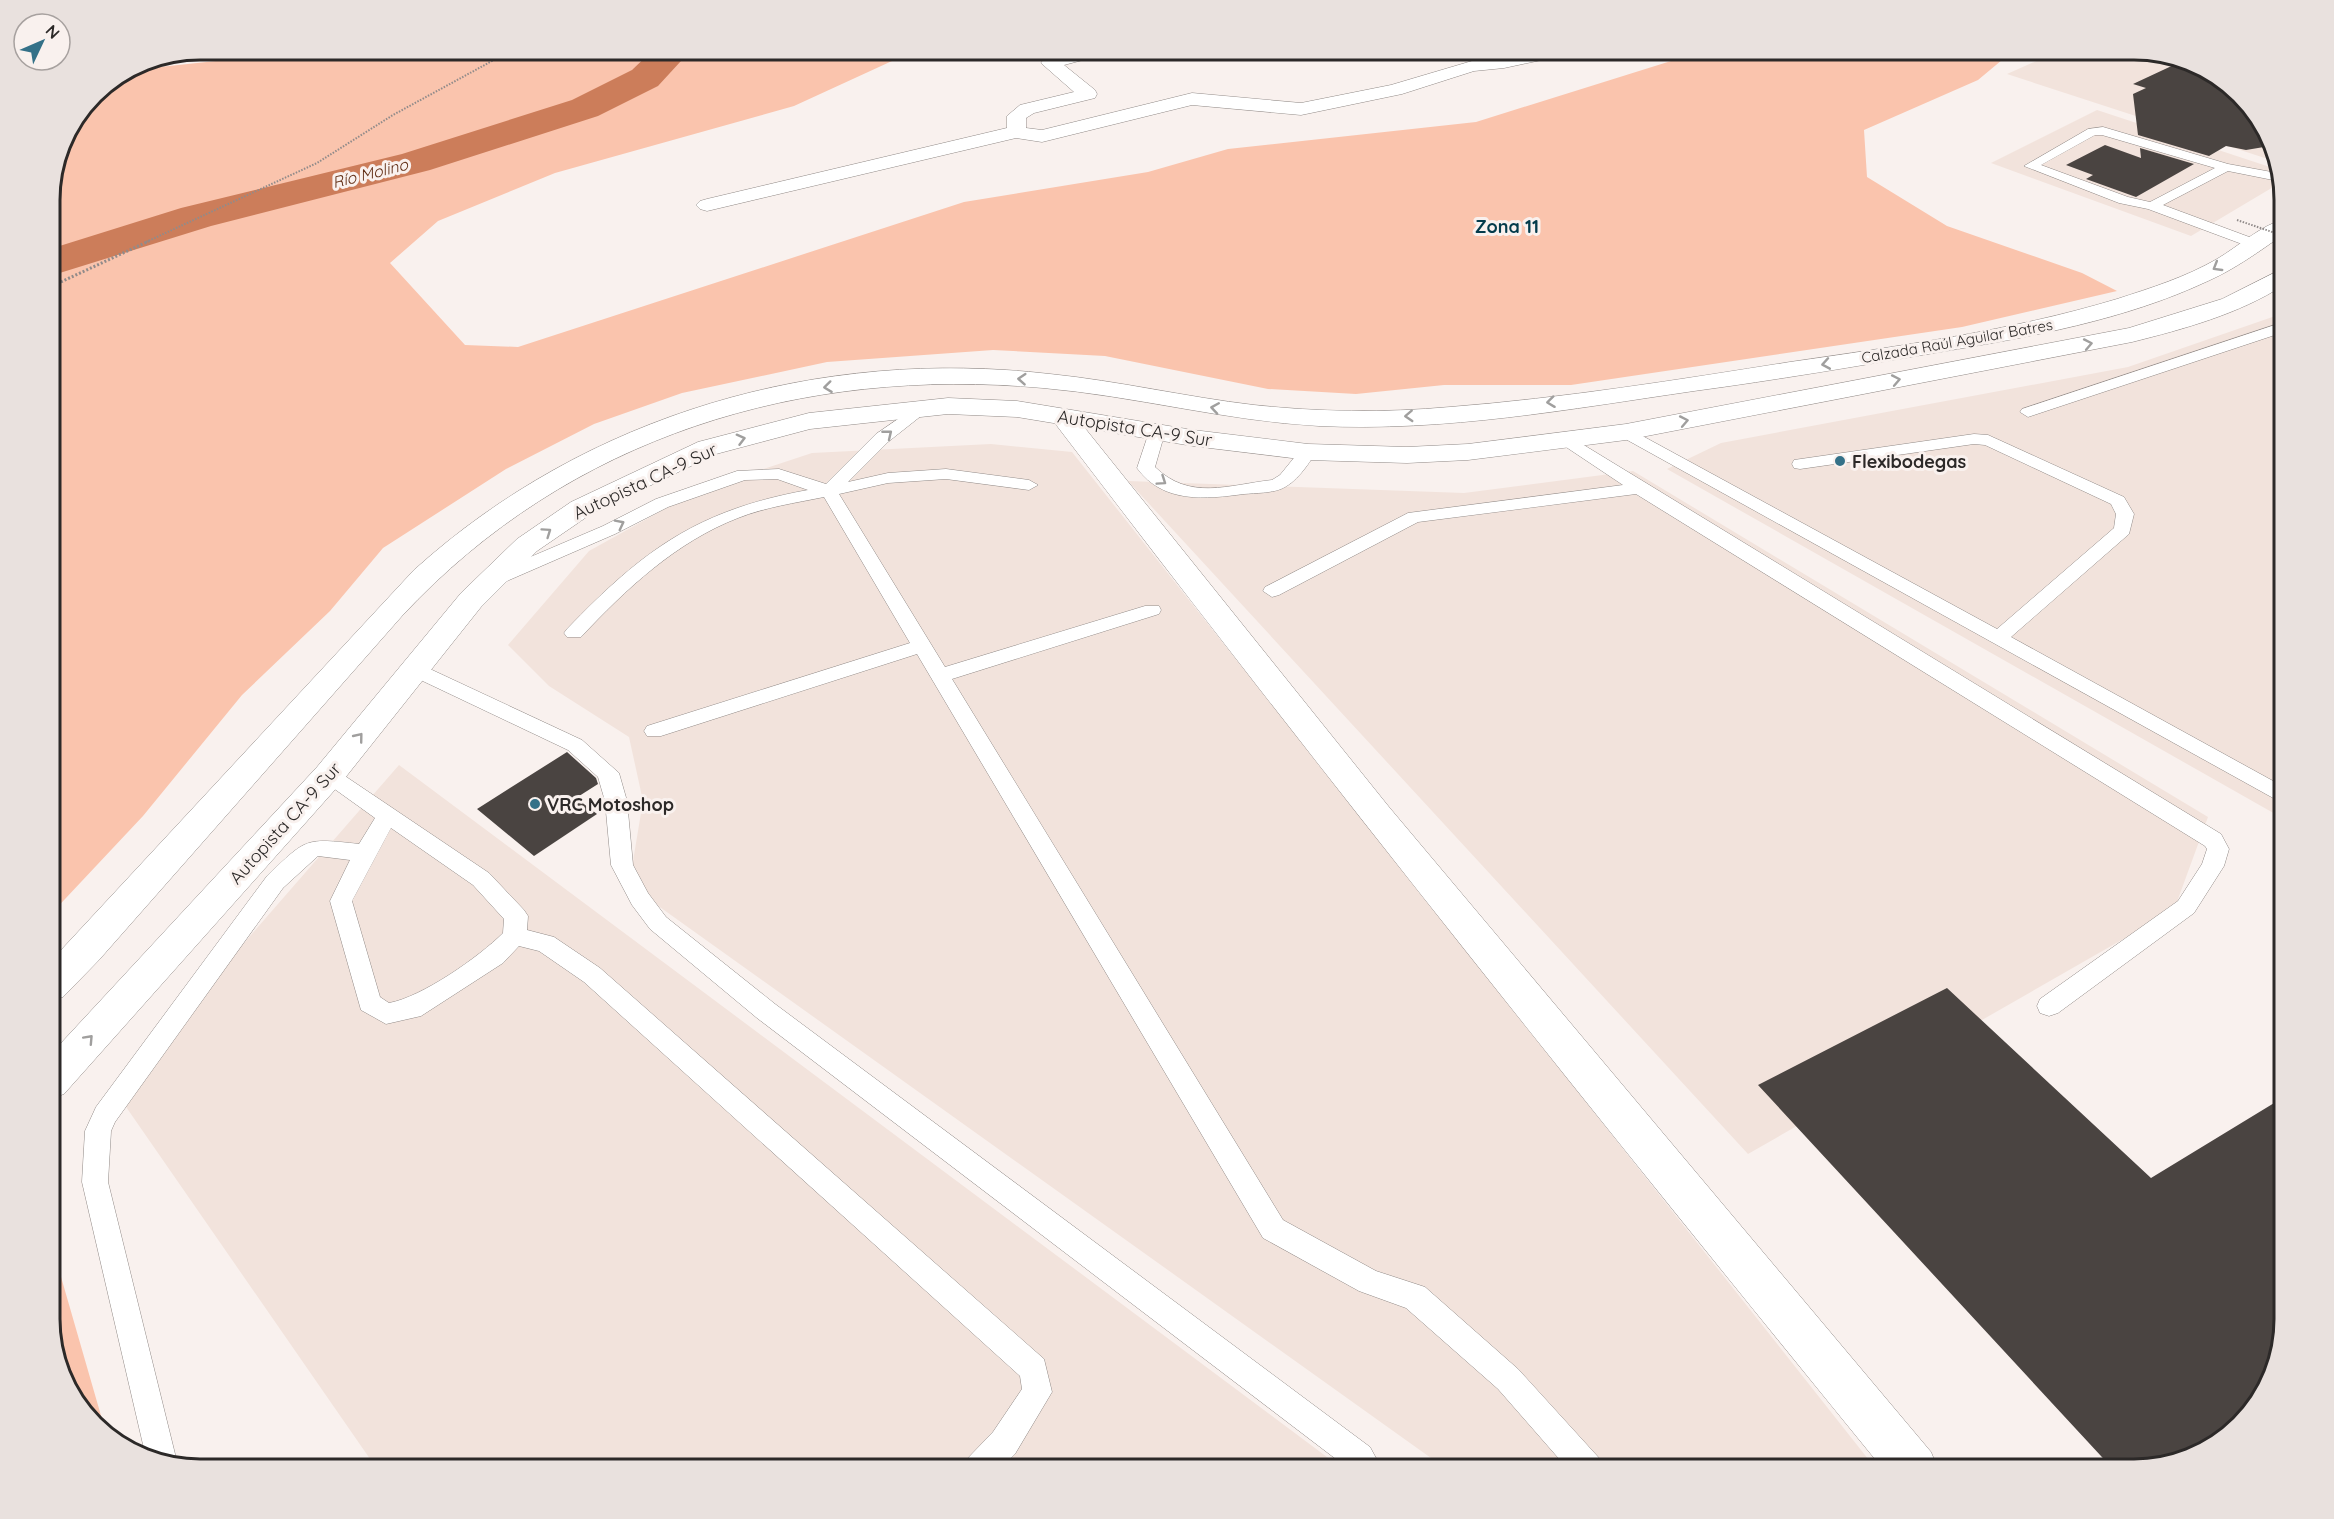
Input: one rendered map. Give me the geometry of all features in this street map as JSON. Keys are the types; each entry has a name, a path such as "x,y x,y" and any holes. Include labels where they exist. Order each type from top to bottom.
{"main road":[{"path":"1016,132 1017,116 1027,109 1088,94 1049,65 1062,60"},
{"path":"706,205 1016,132 1042,136 1192,99 1301,109 1395,90 1472,66 1520,60"},
{"name":"Calzada Raúl Aguilar Batres","path":"1609,396 1791,370 2049,325 2117,306 2196,279 2274,231"},
{"name":"Calzada Raúl Aguilar Batres","path":"1626,432 2132,335 2195,317 2274,286"},
{"name":"Autopista CA-9 Sur","path":"60,976 425,575 525,497 578,465 651,432 738,404 815,389 902,379 980,376 1046,381 1231,411 1323,418 1468,412 1609,396"},
{"path":"1609,396 1626,432"},
{"name":"Autopista CA-9 Sur","path":"60,1071 329,775 471,600 527,545 581,508 708,448 809,421 948,406 1017,409 1157,432 1308,452 1407,455 1468,452 1626,432"},
{"path":"1063,417 1230,635 1905,1459"}],"lane":[{"path":"2255,243 2030,166 2092,132 2103,131 2226,167 2272,176"},
{"path":"2152,206 2226,167"},
{"path":"2028,412 2274,330"},
{"path":"829,491 866,453 920,409"},
{"path":"1157,432 1146,468 1156,479 1176,491 1191,493 1276,485 1286,478 1308,452"},
{"path":"1626,432 2274,790"},
{"path":"1800,464 1974,439 1988,441 2118,501 2125,514 2123,530 1998,638"},
{"path":"1569,441 1639,488 2213,840 2218,849 2213,866 2186,907 2049,1006"},
{"path":"490,582 609,530 662,503 743,475 779,474 829,491 1273,1229 1369,1282 1415,1297 1508,1379 1578,1459"},
{"path":"574,633 613,591 671,544 720,519 774,501 888,478 946,474 1029,484"},
{"path":"1272,591 1414,517 1639,488"},
{"path":"940,676 1152,610"},
{"path":"654,731 921,646"},
{"path":"415,669 529,720 575,745 608,773 616,801 622,865 640,899 658,923 766,1011 1360,1459"},
{"path":"329,775 388,815 481,879 516,916 515,936 495,956 412,1009 386,1014 370,1003 341,902 365,853 388,815"},
{"path":"160,1453 95,1182 98,1131 105,1115 275,882 307,852 317,848 365,853"},
{"path":"515,936 546,945 592,975 1034,1369 1037,1392 1004,1443 989,1459"}],"path":[{"path":"60,282 317,163 393,115 495,60"},
{"path":"2236,220 2274,233"}],"shaded area":[{"path":"225,60 894,60 794,106 555,173 438,221 390,263 465,345 518,347 964,202 1148,172 1228,149 1476,122 1672,60 2002,60 1978,80 1864,130 1867,177 1947,226 2082,273 2117,291 1962,327 1571,385 1444,385 1356,394 1268,389 1105,356 993,350 827,362 682,393 594,424 506,469 383,548 330,611 242,695 143,816 60,904 61,182 74,138 89,115 101,101 122,84 153,68"},
{"path":"2038,60 2134,60 2170,65 2196,74 2233,101 2255,130 2267,159 2007,74"},
{"path":"2097,110 2270,167 2273,187 2191,236 1991,163"},
{"path":"2274,316 2274,813 1667,469 1721,443 2128,367"},
{"path":"991,444 1072,452 1868,1459 1431,1459 629,885 643,801 629,737 549,686 508,645 589,551 697,491 812,453"},
{"path":"1633,471 2208,817 2174,910 1748,1154 1128,481 1464,493"},
{"path":"399,765 1330,1459 370,1459 115,1091"},
{"path":"60,1273 102,1418 79,1389 67,1364 60,1328"}],"building":[{"path":"2172,66 2196,74 2233,101 2255,130 2263,147 2246,150 2226,146 2209,156 2138,135 2133,94 2146,88 2133,84"},
{"path":"2105,145 2141,158 2140,148 2194,164 2136,197 2086,179 2093,175 2066,165"},
{"name":"VRC Motoshop","path":"567,752 596,778 598,784 576,798 597,814 534,856 477,809"},
{"path":"1947,988 2151,1178 2274,1103 2274,1319 2267,1364 2260,1381 2239,1411 2226,1424 2196,1445 2179,1452 2143,1459 2104,1459 1758,1085"}],"waterway":[{"name":"Río Molino","path":"60,260 196,217 416,162 585,108 645,78 664,60"}],"place":[{"name":"Flexibodegas","path":"1840,461"},
{"name":"VRC Motoshop","path":"535,804"}],"district":[{"name":"Zona 11","path":"1507,226"}]}
